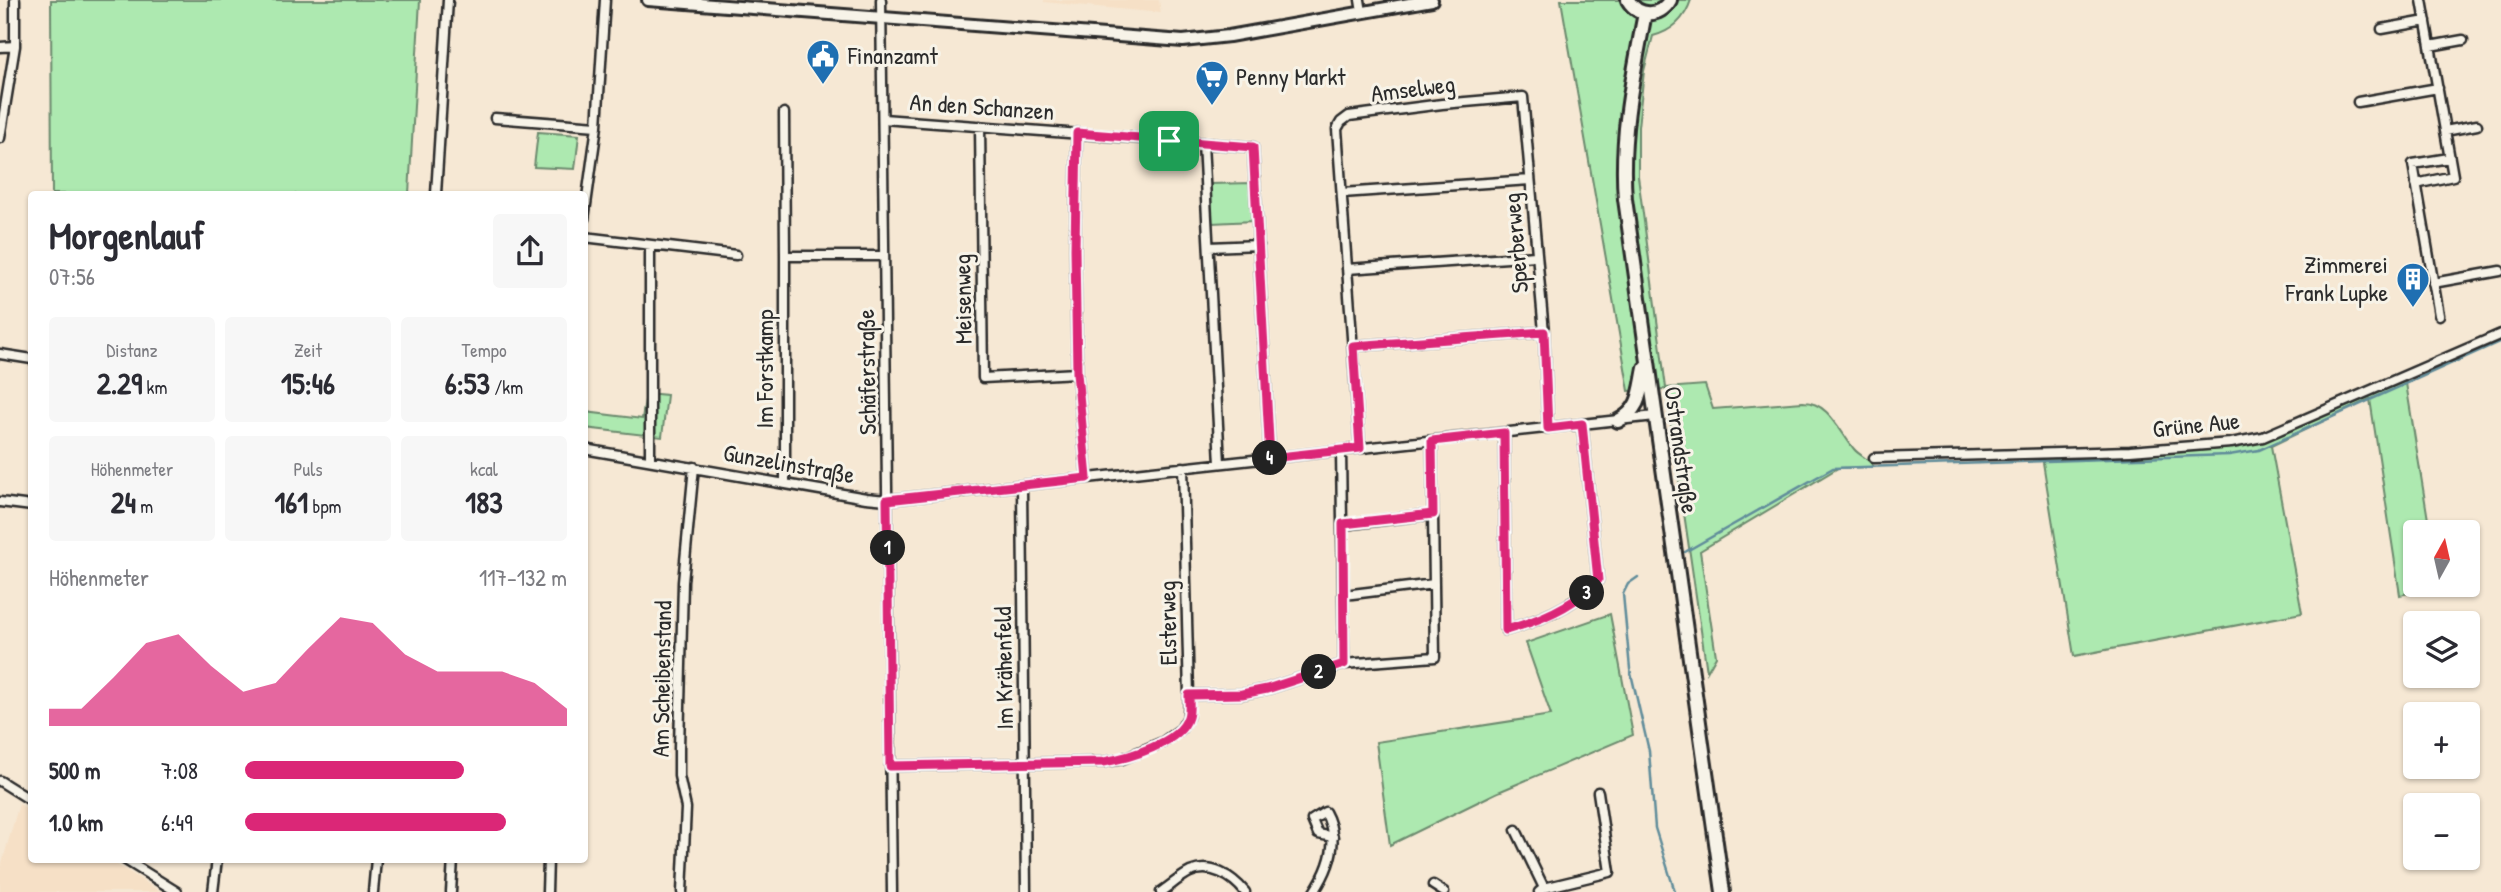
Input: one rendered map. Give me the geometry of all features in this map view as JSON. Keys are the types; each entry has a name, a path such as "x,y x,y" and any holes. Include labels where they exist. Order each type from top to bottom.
{"main road":[{"path":"1628,0 1635,9 1645,13 1659,11 1670,0"},
{"name":"Ostrandstraße","path":"1645,13 1627,106 1623,158 1625,199 1723,892"},
{"path":"1618,421 1636,407 1647,361"}],"street":[{"path":"0,138 15,46 15,0"},
{"path":"436,191 448,0"},
{"path":"588,191 597,126 606,0"},
{"path":"648,0 1183,41 1229,36 1432,0"},
{"name":"Schäferstraße","path":"881,0 892,892"},
{"path":"1360,0 1362,12"},
{"path":"2416,184 2453,176 2423,0"},
{"path":"2382,29 2426,21"},
{"path":"2430,46 2463,40"},
{"path":"0,47 15,46"},
{"path":"2358,102 2438,88"},
{"name":"Sperberweg","path":"1523,97 1544,332 1548,428"},
{"name":"Amselweg","path":"1360,448 1337,130 1341,122 1349,116 1523,97"},
{"name":"Im Forstkamp","path":"784,113 785,483"},
{"path":"495,118 597,126"},
{"name":"An den Schanzen","path":"883,119 1253,147 1270,458"},
{"path":"2445,131 2477,125"},
{"name":"Meisenweg","path":"980,126 983,378 1077,373"},
{"path":"1077,133 1077,373 1087,478"},
{"path":"1203,143 1220,463"},
{"path":"2439,315 2413,164 2449,158"},
{"path":"1342,193 1530,180"},
{"path":"588,238 736,255"},
{"path":"1209,247 1259,245"},
{"path":"650,246 650,460"},
{"path":"785,256 884,256"},
{"path":"1347,269 1536,256"},
{"path":"2433,283 2500,271"},
{"path":"1353,346 1544,332"},
{"name":"Grüne Aue","path":"1874,458 2130,451 2231,443 2263,437 2501,334"},
{"path":"0,354 28,358"},
{"name":"Gunzelinstraße","path":"588,450 887,500 1655,416"},
{"path":"1504,433 1506,630 1557,610 1587,593 1598,580 1582,424"},
{"path":"1189,695 1255,692 1344,664 1435,657 1432,441"},
{"path":"1341,451 1344,664"},
{"name":"Am Scheibenstand","path":"682,892 685,807 679,776 682,624 686,534 694,467"},
{"name":"Elsterweg","path":"890,766 1104,762 1140,753 1163,742 1181,729 1188,717 1189,695 1183,467"},
{"name":"Im Krähenfeld","path":"1022,486 1026,892"},
{"path":"0,502 28,506"},
{"path":"1343,524 1433,514"},
{"path":"1344,595 1434,584"},
{"path":"0,781 28,798"},
{"path":"1516,830 1542,890 1611,872 1598,792"},
{"path":"1314,892 1329,864 1333,837"},
{"path":"130,863 177,892"},
{"path":"213,892 217,863"},
{"path":"373,892 376,863"},
{"path":"451,892 453,863"},
{"path":"547,892 548,863"},
{"path":"1161,892 1190,872 1204,869 1219,871 1236,881 1245,892"},
{"path":"1433,885 1444,892"}],"shaded area":[{"path":"1159,0 1161,13 1044,2"},
{"path":"19,804 28,809 28,863 114,863 161,892 0,892 0,870"}],"green space":[{"path":"51,0 420,0 409,191 52,191"},
{"path":"1561,0 1691,0 1677,23 1653,36 1644,71 1638,127 1638,176 1666,388 1705,385 1713,409 1812,403 1827,412 1854,449 1874,467 1838,468 1700,551 1716,656 1707,672 1666,389 1629,391"},
{"path":"538,132 579,135 575,169 534,167"},
{"path":"1252,183 1254,221 1212,223 1210,184"},
{"path":"2405,377 2428,520 2403,520 2403,594 2400,595 2370,399 2271,446 2302,613 2074,656 2042,456 2237,446 2270,438"},
{"path":"646,393 667,395 662,437 588,428 588,412 642,419"},
{"path":"1610,614 1633,735 1496,793 1390,845 1376,742 1551,715 1526,643"}],"waterway":[{"path":"1685,552 1833,468 2229,455 2259,450 2501,341"},
{"path":"1638,577 1628,584 1623,594 1630,669 1649,751 1655,828 1675,892"}],"place":[{"name":"Finanzamt","path":"823,86"},
{"name":"Penny Markt","path":"1212,107"},
{"name":"Zimmerei Frank Lupke","path":"2413,309"}],"route":[{"path":"1077,133 1169,141 1253,147 1270,458 1360,448 1353,346 1544,332 1548,428 1582,424 1598,580 1587,593 1557,610 1506,630 1504,433 1432,441 1433,514 1343,524 1344,664 1267,689 1242,694 1189,695 1188,717 1181,729 1163,742 1122,759 1104,762 890,766 887,500 1087,478 1077,373 1077,133"}]}
